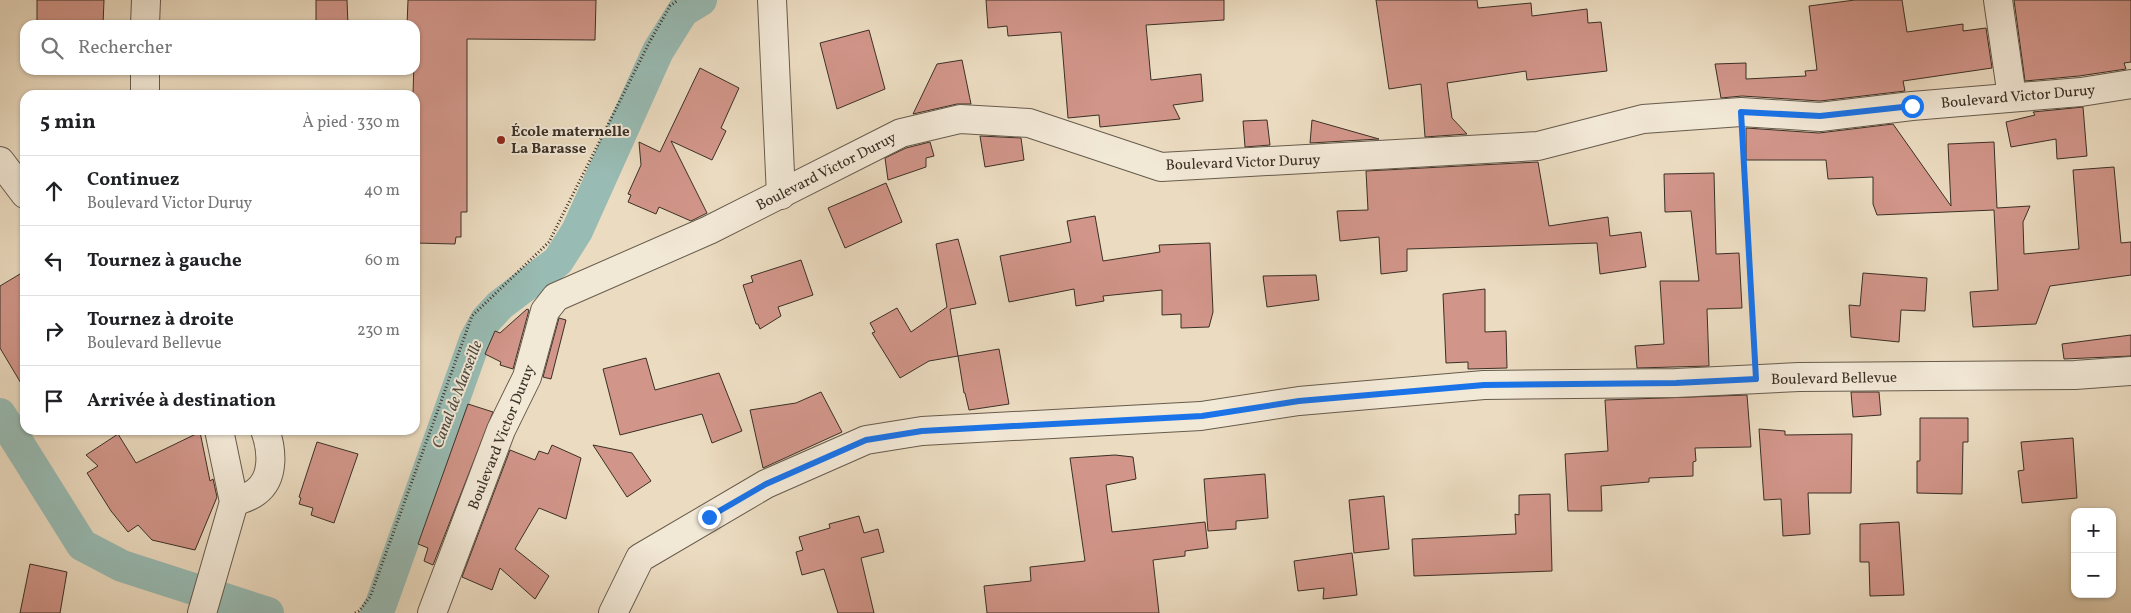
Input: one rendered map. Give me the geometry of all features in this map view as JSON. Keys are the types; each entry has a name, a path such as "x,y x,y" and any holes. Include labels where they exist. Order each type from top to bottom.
{"street":[{"path":"145,20 146,0"},
{"path":"1998,0 2012,97"},
{"path":"772,2 781,195"},
{"path":"145,75 145,90"},
{"name":"Boulevard Victor Duruy","path":"432,613 501,430 527,378 545,311 556,297 709,230 901,133 960,119 1029,123 1160,167 1538,146 1643,119 1741,112 1820,116 2081,92 2131,84"},
{"path":"0,161 20,187"},
{"name":"Boulevard Bellevue","path":"613,613 640,558 766,484 866,440 922,431 1202,416 1299,401 1484,385 1667,384 1756,379 2075,375 2131,371"},
{"path":"202,613 234,502 220,435"},
{"path":"234,502 257,492 271,469 270,442 267,435"}],"path":[{"path":"355,613 370,597 472,316 549,242 649,43 670,6 678,0"},
{"path":"1741,112 1756,379"}],"building":[{"path":"37,0 104,0 103,20 37,20"},
{"path":"316,0 347,0 348,20 316,20"},
{"path":"408,0 596,0 595,40 467,39 467,212 461,212 461,237 456,237 455,244 420,243 420,90 413,90 414,75 420,75 420,20 407,20"},
{"path":"986,0 1224,0 1224,20 1146,25 1151,80 1201,74 1203,101 1173,105 1180,119 1100,127 1099,115 1068,118 1061,32 1008,36 1007,26 988,28"},
{"path":"1376,0 1477,0 1478,8 1531,3 1532,16 1587,9 1588,23 1601,22 1607,71 1527,80 1526,71 1447,83 1452,118 1467,134 1425,137 1421,84 1389,89"},
{"path":"1855,0 1902,0 1907,32 1963,24 1963,31 1986,28 1992,68 1903,81 1905,91 1820,101 1742,96 1721,98 1715,64 1746,63 1746,79 1806,76 1805,71 1817,70 1809,6"},
{"path":"2014,0 2131,0 2131,62 2124,63 2126,69 2025,81"},
{"path":"869,30 885,89 837,109 820,43"},
{"path":"962,60 971,104 957,104 913,114 937,64"},
{"path":"700,68 739,88 721,128 726,131 712,160 671,141 707,213 691,221 659,207 656,214 628,202 631,195 628,194 641,165 639,142 660,152"},
{"path":"2083,107 2087,156 2057,159 2056,139 2011,147 2006,122 2035,115 2033,112"},
{"path":"1267,120 1270,145 1245,147 1243,121"},
{"path":"1312,120 1379,139 1310,143"},
{"path":"1893,124 1951,206 1948,144 1994,142 1997,208 2030,206 2023,222 2024,254 2079,249 2073,170 2114,167 2121,243 2131,242 2131,275 2050,286 2036,324 1973,327 1970,292 1998,290 1994,210 1877,215 1873,204 1873,177 1828,179 1826,160 1746,160 1746,128 1819,133"},
{"path":"980,136 1021,138 1024,160 985,167"},
{"path":"930,142 934,156 926,158 926,167 888,180 885,158 906,148"},
{"path":"1538,162 1549,226 1608,217 1610,236 1641,232 1646,267 1600,274 1597,243 1407,249 1407,271 1381,274 1379,237 1340,241 1337,211 1368,210 1366,171"},
{"path":"1714,173 1716,254 1739,253 1742,308 1707,309 1709,366 1637,368 1635,346 1664,344 1660,281 1699,281 1691,211 1665,212 1664,174"},
{"path":"886,183 902,222 845,248 828,208"},
{"path":"1095,216 1103,261 1160,252 1159,245 1210,243 1213,312 1209,327 1181,328 1181,314 1162,315 1162,290 1103,296 1104,301 1076,306 1074,289 1009,302 1000,256 1071,242 1067,221"},
{"path":"958,239 976,304 950,309 958,356 929,361 900,378 872,333 875,332 870,323 897,308 911,332 947,307 936,244"},
{"path":"801,260 813,295 778,307 781,316 760,329 758,324 756,324 743,285 753,282 751,276"},
{"path":"1863,273 1927,278 1925,311 1901,310 1899,342 1851,337 1849,305 1860,306"},
{"path":"20,274 20,382 0,348 0,286"},
{"path":"1316,275 1319,300 1267,307 1263,276"},
{"path":"1485,289 1485,332 1506,331 1507,368 1468,369 1468,362 1446,363 1443,294"},
{"path":"527,309 529,310 513,369 500,365 501,362 485,354 495,331 500,333"},
{"path":"559,318 566,320 551,379 543,377"},
{"path":"2131,335 2131,356 2064,359 2062,344"},
{"path":"999,349 1009,404 969,410 964,393 958,356"},
{"path":"646,358 655,390 719,373 742,431 712,443 702,414 620,435 603,369"},
{"path":"821,392 842,432 763,468 750,410 796,403"},
{"path":"1851,392 1879,392 1881,415 1853,417"},
{"path":"1747,395 1751,447 1695,448 1696,461 1693,462 1693,476 1649,478 1649,482 1601,486 1602,511 1568,511 1565,454 1608,451 1605,400"},
{"path":"468,404 493,412 433,565 424,561 428,548 418,544"},
{"path":"1920,418 1968,418 1968,442 1963,442 1962,494 1917,493 1917,461 1920,461"},
{"path":"1759,429 1785,431 1785,435 1852,434 1851,493 1808,493 1810,534 1783,536 1781,499 1764,500"},
{"path":"119,435 136,463 194,435 201,435 210,481 213,479 217,497 195,550 152,540 138,525 128,532 111,511 87,473 98,466 86,455"},
{"path":"2073,438 2077,498 2022,503 2018,471 2024,470 2021,442"},
{"path":"317,442 358,454 334,523 311,515 313,508 299,504 301,498 299,497"},
{"path":"552,445 581,458 566,519 539,508 515,549 549,576 535,599 500,568 492,590 462,577 510,450 535,460 539,451 548,454"},
{"path":"593,445 632,453 651,481 627,497"},
{"path":"1115,455 1133,457 1136,479 1106,485 1112,532 1205,522 1208,548 1185,551 1185,556 1153,560 1159,613 987,613 984,586 1031,581 1030,567 1085,561 1070,458"},
{"path":"1265,474 1268,518 1236,521 1236,529 1208,531 1204,479"},
{"path":"1550,494 1552,571 1414,576 1412,539 1516,534 1515,514 1519,515 1519,495"},
{"path":"1384,496 1389,549 1354,553 1349,500"},
{"path":"859,516 864,533 878,529 884,552 861,558 874,613 838,613 824,569 802,575 796,552 803,550 799,537 830,528 829,524"},
{"path":"1899,522 1904,595 1870,596 1869,562 1860,562 1860,524"},
{"path":"1352,553 1357,595 1323,599 1324,588 1298,591 1294,561"},
{"path":"30,564 67,572 60,613 20,613"}],"waterway":[{"name":"Canal de Marseille","path":"376,613 381,604 475,340 486,320 500,305 558,261 577,231 658,51 683,11 701,0"},
{"name":"Canal de Marseille","path":"0,414 82,545 122,566 268,613"}],"place":[{"name":"École maternelle La Barasse","path":"501,140"}],"route":[{"path":"709,517 766,484 866,440 922,431 1202,416 1299,401 1484,385 1676,383 1756,379 1741,112 1820,116 1912,106"}]}
